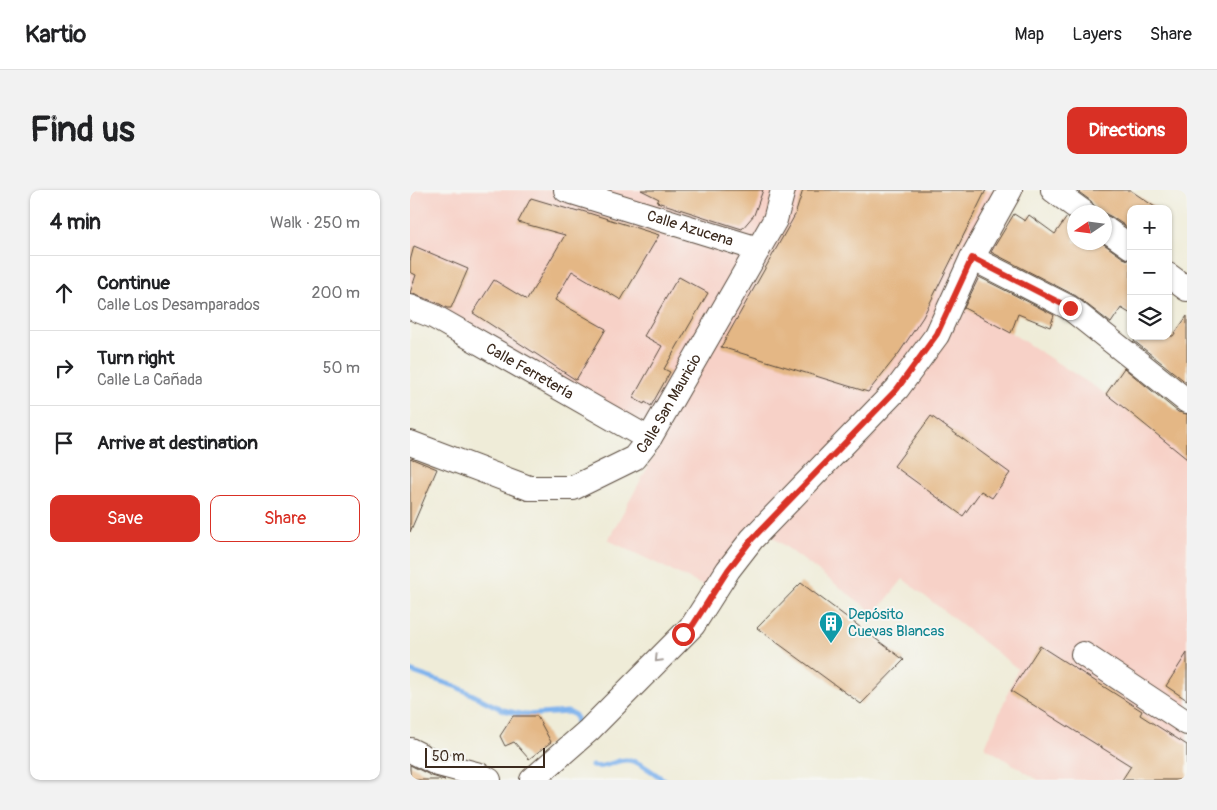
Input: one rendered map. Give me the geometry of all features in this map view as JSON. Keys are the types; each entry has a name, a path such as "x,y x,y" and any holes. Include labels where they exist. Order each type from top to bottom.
{"street":[{"name":"Calle Azucena","path":"566,190 758,249"},
{"name":"Calle San Mauricio","path":"410,443 529,488 573,488 634,458 648,440 775,220 783,190"},
{"path":"534,779 589,730 693,625 728,570 752,539 897,389 937,334 972,258 1010,190"},
{"path":"1053,190 1073,205"},
{"path":"1112,234 1127,245"},
{"path":"972,258 1070,308 1187,401"},
{"path":"1172,278 1187,289"},
{"name":"Calle Ferretería","path":"410,307 433,316 648,440"},
{"path":"1083,654 1187,723"},
{"path":"410,750 438,764 480,775 488,780"}],"shaded area":[{"path":"410,190 1023,190 963,307 1011,333 1106,394 1184,457 1187,454 1187,780 1038,780 985,747 1018,669 903,579 875,614 757,525 708,588 608,540 665,436 432,320 410,320"}],"building":[{"path":"641,190 763,190 754,215 742,229 657,202 659,199"},
{"path":"803,190 986,190 923,317 899,353 868,392 721,347 795,215"},
{"path":"1076,190 1130,190 1152,205 1127,205 1127,227 1112,217 1112,205 1094,205"},
{"path":"531,198 578,212 579,210 659,235 621,300 572,271 555,300 606,329 576,380 473,313 494,280 527,300 565,235 518,222"},
{"path":"1014,214 1025,221 1029,215 1055,234 1067,217 1067,250 1112,250 1127,260 1127,312 1121,308 1111,323 1076,296 991,252"},
{"path":"414,246 468,269 451,308 410,293 416,275 410,272 410,261"},
{"path":"679,277 708,293 664,369 670,372 651,406 633,398 662,346 644,336"},
{"path":"979,277 1054,315 1050,327 1018,314 1011,333 964,308"},
{"path":"1187,316 1187,383 1134,341 1172,340"},
{"path":"1124,368 1178,412 1187,414 1187,459 1106,394"},
{"path":"931,416 1010,473 992,498 981,491 963,516 894,466"},
{"path":"410,458 437,469 410,532"},
{"name":"Depósito Cuevas Blancas","path":"801,583 904,660 861,704 757,628"},
{"path":"1040,646 1142,711 1140,715 1187,745 1187,780 1122,780 1131,766 1011,691"},
{"path":"1187,653 1187,700 1166,686"},
{"path":"513,716 537,716 551,742 529,759 514,742 505,746 500,736"},
{"path":"410,765 432,776 445,780 410,780"}],"waterway":[{"path":"410,671 457,687 503,710 525,715 568,712 575,715 579,730"},
{"path":"592,766 597,767 626,760 641,765 665,780"}],"place":[{"name":"Depósito Cuevas Blancas","path":"831,644"}],"route":[{"path":"683,634 693,625 728,570 752,539 897,389 937,334 972,258 1070,308"}]}
